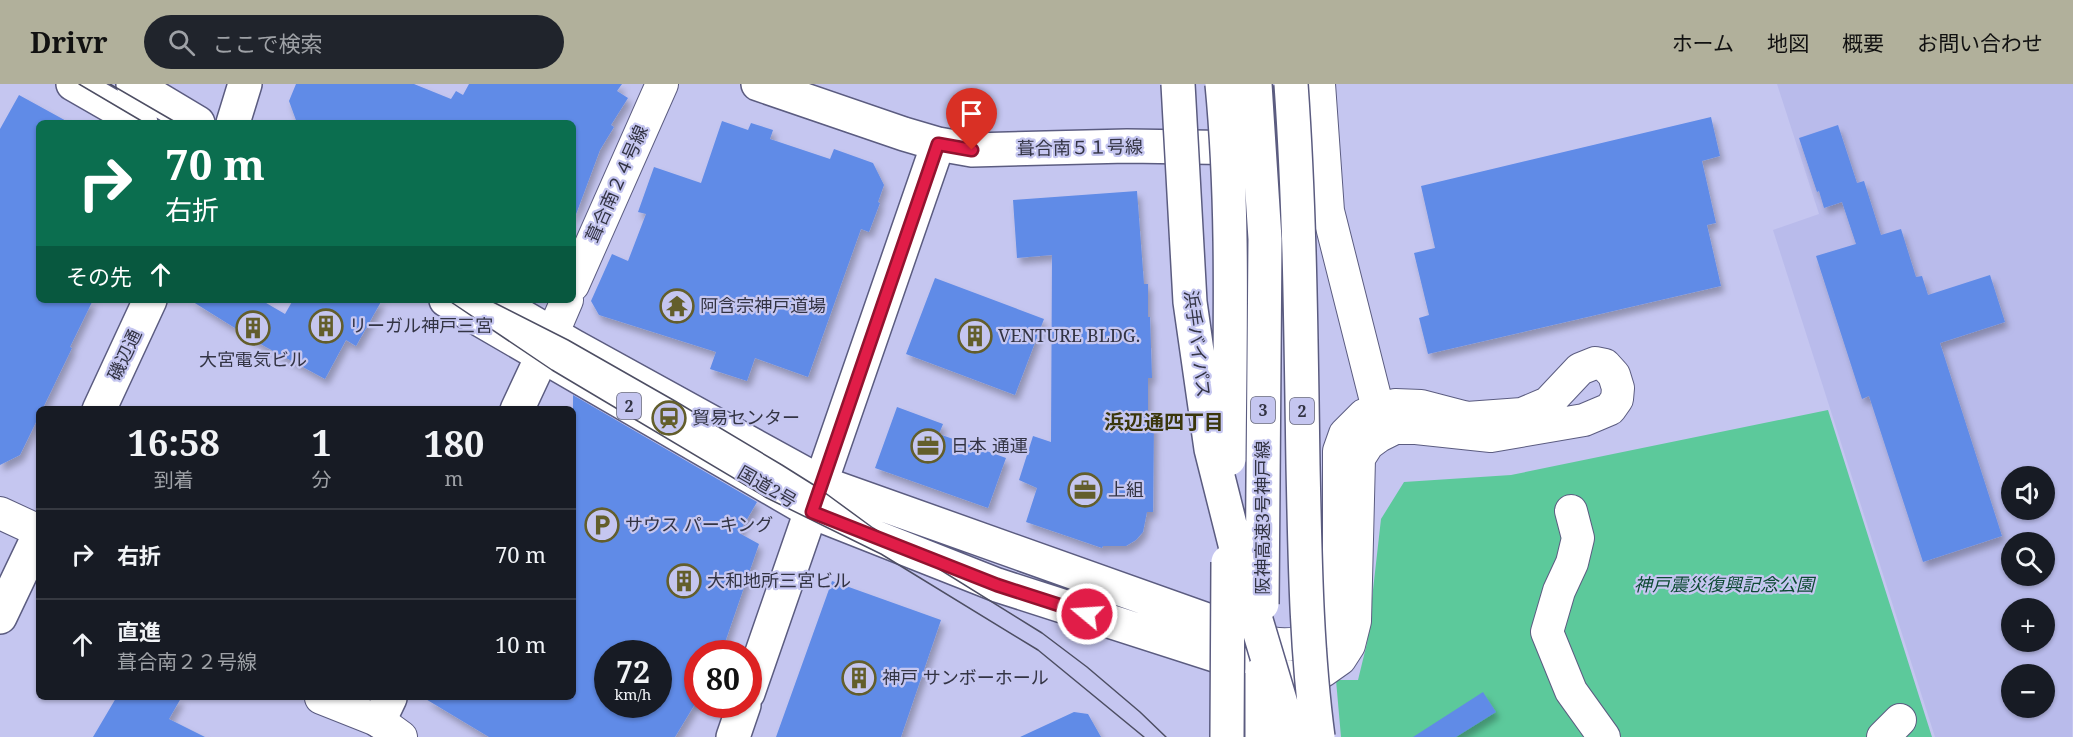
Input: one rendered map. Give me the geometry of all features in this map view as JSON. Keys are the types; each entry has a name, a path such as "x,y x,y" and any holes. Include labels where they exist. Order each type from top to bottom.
{"main road":[{"path":"73,84 136,120"},
{"path":"133,84 193,120"},
{"path":"233,120 245,84"},
{"name":"葺合南５１号線","path":"758,84 904,134 938,144 972,150 1127,146 1269,149"},
{"name":"浜手バイパス","path":"1178,84 1190,302 1211,449 1244,580 1291,737"},
{"name":"阪神高速3号神戸線","path":"1222,84 1230,282 1227,737"},
{"name":"阪神高速3号神戸線","path":"1255,84 1265,239 1262,737"},
{"name":"2","path":"1291,84 1298,183 1306,605 1311,680 1318,737"},
{"path":"762,653 938,144"},
{"name":"磯辺通","path":"101,406 149,303"},
{"name":"国道2号","path":"453,303 547,345 817,498 997,585 1216,656"},
{"name":"国道2号","path":"498,303 547,345"},
{"path":"520,406 547,345"},
{"name":"国道2号","path":"817,498 1218,622 1271,658"},
{"path":"0,617 36,541"},
{"path":"1215,737 1218,622"},
{"name":"2","path":"1216,656 1271,658"},
{"path":"1271,658 1271,737"},
{"path":"733,737 740,718"}],"street":[{"name":"葺合南２４号線","path":"576,278 662,84"},
{"path":"1319,84 1328,211 1375,425"},
{"path":"547,345 566,303"},
{"path":"1271,658 1283,646 1304,642 1323,633 1339,614 1339,451 1345,434 1364,415 1375,425 1491,436 1584,420 1610,408 1617,399 1618,388 1614,375 1605,365 1595,363 1580,369 1548,403 1522,414 1467,418 1421,406 1395,405 1375,425"},
{"path":"1571,511 1578,538 1572,563 1559,591 1547,632 1570,691 1604,737"},
{"path":"0,513 36,530"},
{"path":"328,700 390,718"}],"shaded area":[{"path":"1777,84 2073,84 2072,737 1935,737 1773,230 1819,214"}],"green space":[{"name":"神戸震災復興記念公園","path":"1828,410 1932,737 1341,737 1336,680 1358,680 1367,643 1381,519 1404,482 1511,475"}],"building":[{"path":"296,84 414,84 451,99 456,91 463,95 469,84 622,84 617,91 628,98 611,125 614,127 600,150 576,214 576,120 296,120 289,101"},
{"path":"19,95 65,120 36,120 36,303 92,303 44,406 36,406 36,422 20,455 0,465 0,129"},
{"path":"1711,117 1720,156 1702,161 1716,223 1707,225 1721,286 1428,354 1419,318 1429,315 1414,253 1435,248 1421,186"},
{"path":"722,121 748,130 751,123 773,130 770,139 830,159 834,149 873,163 884,185 869,232 861,229 808,377 755,358 747,381 710,369 716,352 599,315 591,301 612,254 628,261 646,214 638,212 654,167 701,183"},
{"path":"1838,125 1857,183 1864,181 1881,235 1901,229 1916,277 1922,276 1928,295 1990,275 2005,322 1940,343 2001,536 1923,562 1869,396 1862,399 1816,256 1856,244 1842,202 1824,208 1799,138"},
{"path":"1137,191 1144,284 1148,284 1148,317 1150,317 1152,378 1148,378 1148,421 1154,422 1153,512 1147,512 1143,532 1136,540 1126,546 1103,546 1102,548 1026,522 1037,488 1019,480 1033,436 1051,442 1052,255 1017,258 1013,200"},
{"name":"VENTURE BLDG.","path":"935,278 1044,319 1015,395 906,354"},
{"name":"リーガル神戸三宮","path":"195,303 266,303 285,314 291,303 380,303 356,346 346,340 325,379 264,346"},
{"path":"573,395 757,502 739,533 759,544 726,640 684,640 684,718 686,718 675,737 489,737 427,700 576,700 576,406 573,406"},
{"name":"日本 通運","path":"897,407 943,424 939,434 1006,458 988,508 875,468"},
{"name":"神戸 サンボーホール","path":"832,581 941,620 901,737 776,737"},
{"path":"1483,692 1496,712 1456,737 1413,737"},
{"path":"115,700 180,700 169,719 205,737 93,737"},
{"path":"1074,712 1088,714 1101,737 1020,737"}],"tram line":[{"path":"79,84 140,120"},
{"path":"110,84 172,120"},
{"path":"452,303 552,370 767,498 881,554 1038,650 1144,737"},
{"path":"495,303 568,340 675,401 817,487 873,528 1042,633 1087,667 1166,737"}],"place":[{"name":"阿含宗神戸道場","path":"677,306"},
{"name":"リーガル神戸三宮","path":"326,326"},
{"name":"大宮電気ビル","path":"253,328"},
{"name":"VENTURE BLDG.","path":"975,336"},
{"name":"貿易センター","path":"669,418"},
{"name":"日本 通運","path":"928,446"},
{"name":"上組","path":"1085,490"},
{"name":"サウス パーキング","path":"602,525"},
{"name":"大和地所三宮ビル","path":"684,581"},
{"name":"神戸 サンボーホール","path":"859,678"}],"district":[{"name":"浜辺通四丁目","path":"1164,422"}],"route":[{"path":"972,150 938,144 812,512 997,585 1087,614"}]}
